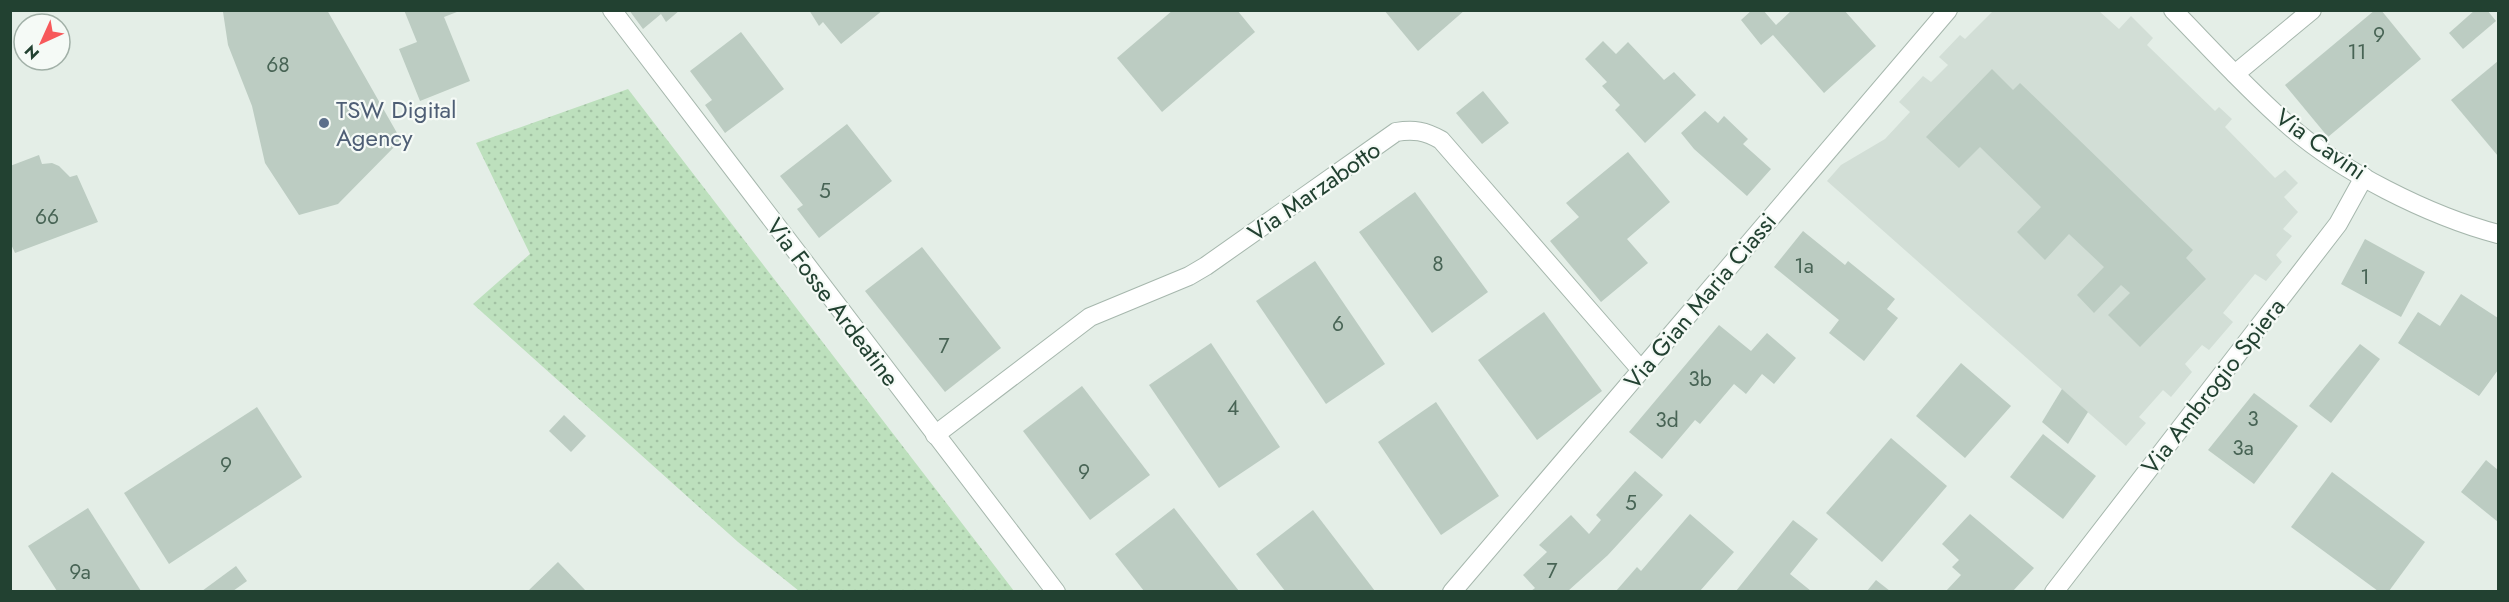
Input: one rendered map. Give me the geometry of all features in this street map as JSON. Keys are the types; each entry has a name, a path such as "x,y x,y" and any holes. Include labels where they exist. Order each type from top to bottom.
{"street":[{"name":"Via Fosse Ardeatine","path":"612,10 1056,591"},
{"name":"Via Gian Maria Ciassi","path":"1452,591 1948,10"},
{"name":"Via Cavini","path":"2173,10 2287,124 2324,153 2364,177 2416,203 2477,228 2499,234"},
{"path":"2235,74 2312,10"},
{"name":"Via Marzabotto","path":"935,435 1090,317 1189,276 1396,132 1411,129 1427,132 1441,140 1641,370"},
{"name":"Via Ambrogio Spiera","path":"2054,591 2338,224 2364,177"}],"shaded area":[{"path":"1993,11 2099,11 2119,29 2131,16 2153,38 2147,45 2215,111 2219,107 2232,119 2225,127 2275,178 2285,170 2298,183 2284,197 2298,212 2283,229 2292,236 2276,255 2282,262 2266,281 2255,274 2223,313 2233,322 2209,350 2202,345 2185,364 2192,372 2171,397 2163,390 2139,417 2146,423 2126,446 1827,181 1841,165 1885,139 1910,112 1899,102 1923,76 1931,82 1948,65 1939,57 1960,35 1965,39"}],"green space":[{"path":"628,89 1014,591 799,591 738,542 473,304 530,254 476,143"}],"building":[{"name":"TSW Digital Agency","path":"225,10 327,10 401,140 338,204 299,215 265,163 252,106 228,45 223,12"},
{"path":"404,10 462,10 444,17 470,81 420,101 399,49 417,42"},
{"path":"629,10 680,10 666,22 661,14 643,29"},
{"path":"809,10 883,10 841,44 823,22 819,26"},
{"path":"1173,10 1237,10 1255,32 1162,112 1117,58"},
{"path":"1384,10 1465,10 1418,51"},
{"path":"1752,10 1763,10 1776,25 1792,10 1844,10 1876,46 1824,93 1773,35 1761,45 1741,20"},
{"path":"2375,10 2381,10 2421,59 2328,137 2285,85"},
{"path":"2475,10 2487,10 2496,21 2463,49 2449,33"},
{"path":"741,32 784,89 725,133 705,105 712,100 690,71"},
{"path":"1603,41 1616,54 1628,42 1664,80 1674,72 1696,95 1645,143 1615,110 1620,105 1602,86 1607,82 1585,59"},
{"path":"2498,61 2498,156 2451,100"},
{"path":"1992,69 2013,90 2020,83 2193,250 2186,258 2206,279 2140,347 2108,315 2130,293 2121,285 2094,313 2077,295 2104,267 2069,234 2045,260 2017,232 2041,207 1980,147 1959,168 1926,137"},
{"path":"1483,91 1509,123 1482,144 1456,113"},
{"path":"1705,111 1718,123 1724,116 1748,139 1743,144 1771,169 1747,196 1694,149 1681,133"},
{"path":"847,124 892,181 819,238 797,209 803,205 780,176"},
{"path":"1628,152 1670,202 1627,239 1648,263 1601,302 1550,241 1579,217 1566,203"},
{"path":"39,155 42,164 52,163 59,166 70,177 77,175 98,222 15,253 10,242 10,166"},
{"path":"1415,192 1488,292 1432,333 1359,232"},
{"path":"1803,231 1845,265 1848,261 1895,299 1887,309 1898,318 1864,361 1829,333 1839,320 1774,267"},
{"path":"2365,239 2425,272 2401,317 2341,284"},
{"path":"922,247 1001,348 945,392 865,291"},
{"path":"1315,261 1385,364 1326,404 1256,301"},
{"path":"2461,294 2498,318 2498,370 2479,396 2398,343 2418,312 2440,326"},
{"path":"1544,312 1602,391 1537,440 1478,360"},
{"path":"1719,325 1751,351 1767,333 1796,358 1774,384 1762,374 1746,394 1734,384 1700,424 1695,420 1662,459 1629,432"},
{"path":"1211,343 1280,447 1219,488 1149,385"},
{"path":"2360,344 2380,359 2331,423 2309,406"},
{"path":"1961,363 2011,406 1965,458 1916,416"},
{"path":"1082,386 1150,475 1090,520 1023,431"},
{"path":"2062,389 2088,412 2068,444 2042,422"},
{"path":"2254,393 2298,426 2254,484 2208,450"},
{"path":"1436,402 1499,496 1441,535 1378,442"},
{"path":"257,407 302,477 169,564 124,493"},
{"path":"564,415 586,436 571,452 549,431"},
{"path":"2043,434 2096,476 2063,519 2010,477"},
{"path":"1891,438 1947,486 1882,562 1826,513"},
{"path":"2486,460 2498,470 2498,522 2461,492"},
{"path":"1635,471 1663,495 1608,555 1568,591 1531,591 1535,588 1523,575 1547,552 1539,545 1571,515 1589,534 1601,520 1596,515"},
{"path":"2332,472 2425,542 2389,591 2378,591 2291,527"},
{"path":"88,508 141,591 57,591 28,546"},
{"path":"1174,508 1239,591 1144,591 1115,554"},
{"path":"1313,510 1375,591 1285,591 1256,554"},
{"path":"1690,514 1734,552 1700,591 1616,591 1637,567 1641,571"},
{"path":"1970,514 2034,568 2013,591 1946,591 1961,575 1952,567 1959,560 1942,544"},
{"path":"1793,520 1818,539 1790,574 1811,591 1736,591"},
{"path":"558,562 586,591 528,591"},
{"path":"236,566 247,581 233,591 202,591"},
{"path":"1876,580 1890,591 1867,591"}],"place":[{"name":"TSW Digital Agency","path":"324,123"}]}
